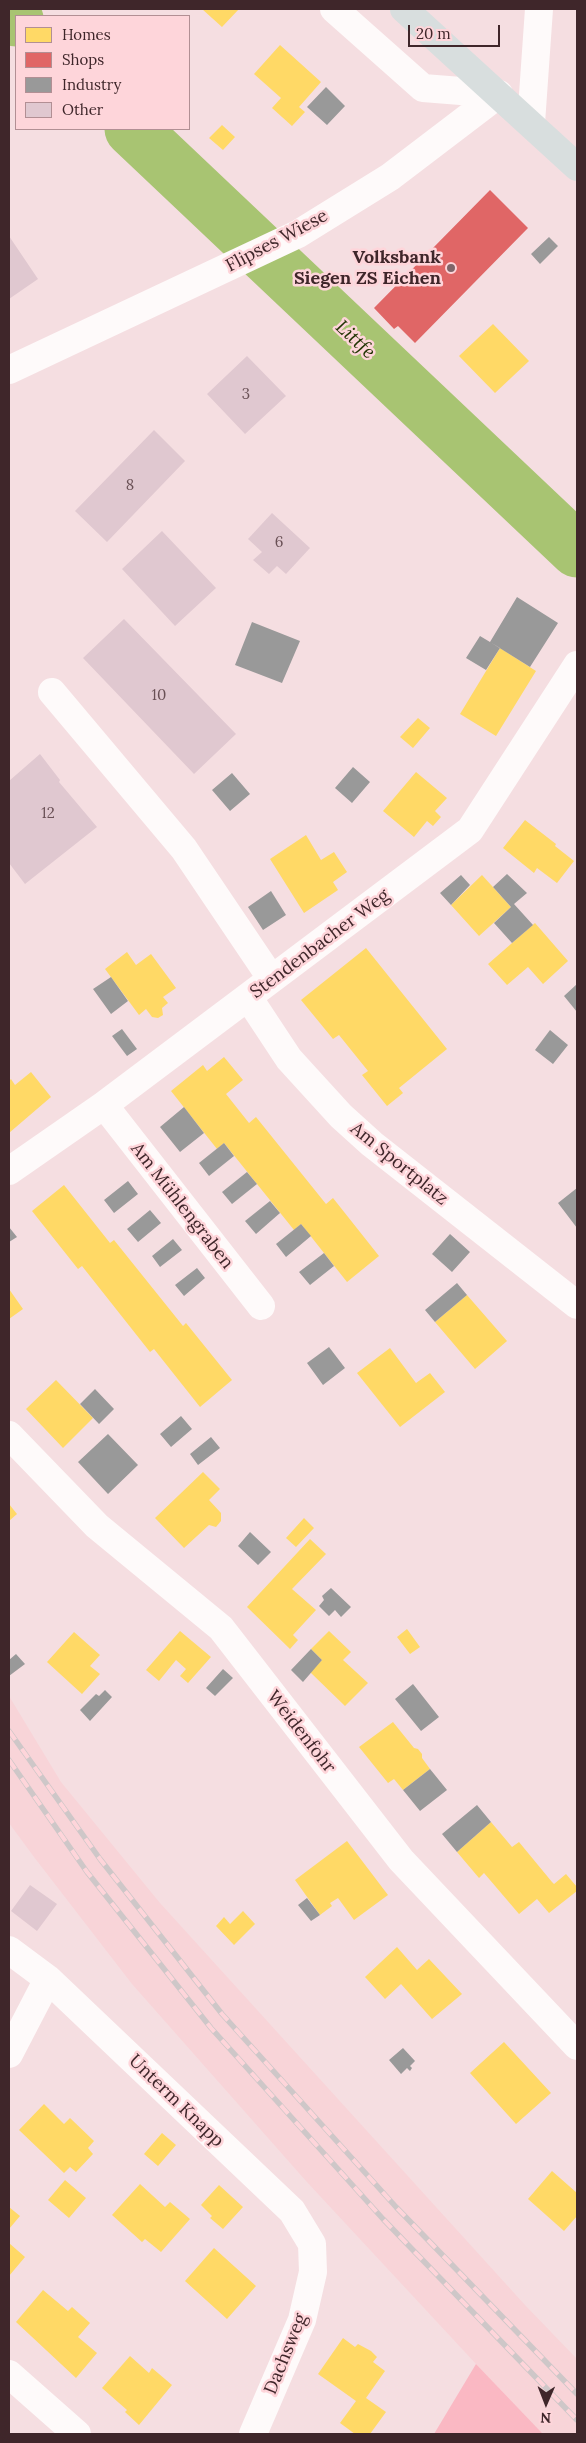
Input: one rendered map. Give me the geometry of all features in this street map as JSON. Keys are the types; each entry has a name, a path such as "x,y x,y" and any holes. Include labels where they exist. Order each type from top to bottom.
{"main road":[{"path":"404,9 577,167"}],"street":[{"path":"334,9 423,88 499,94"},
{"path":"531,123 539,9"},
{"name":"Flipses Wiese","path":"9,370 298,234 390,177 499,94"},
{"name":"Stendenbacher Weg","path":"9,1171 104,1105 470,830 577,665"},
{"path":"52,692 184,849 271,978"},
{"name":"Am Sportplatz","path":"248,998 289,1059 341,1116 372,1144 577,1305"},
{"name":"Am Mühlengraben","path":"104,1105 261,1306"},
{"name":"Weidenfohr","path":"9,1435 97,1526 221,1628 401,1860 577,2046"},
{"name":"Unterm Knapp","path":"9,1950 48,1979 292,2212 312,2244 313,2272"},
{"path":"9,2054 48,1979"},
{"name":"Dachsweg","path":"253,2434 302,2320 313,2272"},
{"path":"9,2374 77,2434"}],"shaded area":[{"path":"9,1696 61,1782 160,1903 525,2305 577,2359 577,2434 543,2434 476,2364 306,2181 132,1984 34,1857 9,1823"},
{"path":"476,2364 543,2434 434,2434"}],"building: Homes":[{"path":"202,9 239,9 222,27"},
{"path":"280,45 321,82 299,107 305,112 292,126 272,108 281,98 254,74"},
{"path":"222,125 235,137 223,150 209,138"},
{"path":"493,324 529,361 495,393 459,356"},
{"path":"500,648 536,671 496,736 460,714"},
{"path":"418,718 430,728 413,748 400,737"},
{"path":"416,772 447,798 435,811 441,817 433,826 427,821 414,837 383,811"},
{"path":"525,820 574,861 557,883 537,868 534,873 503,848"},
{"path":"306,835 321,860 334,852 347,872 333,882 338,890 304,913 270,859"},
{"path":"482,875 511,907 479,936 451,905"},
{"path":"535,923 568,961 543,984 528,967 507,985 488,964"},
{"path":"366,948 447,1049 399,1088 403,1093 387,1106 362,1075 368,1071 339,1035 333,1039 301,1000"},
{"path":"127,952 136,965 151,954 176,988 163,997 168,1003 162,1008 163,1015 158,1018 152,1017 146,1009 139,1015 105,969"},
{"path":"224,1057 243,1080 226,1094 249,1123 256,1117 326,1204 333,1198 379,1256 347,1282 301,1224 294,1230 224,1143 217,1149 171,1091 203,1065 207,1071"},
{"path":"31,1072 51,1097 9,1133 9,1081 11,1079 15,1085"},
{"path":"64,1185 110,1243 114,1240 183,1326 186,1323 232,1380 200,1407 154,1349 150,1352 82,1266 78,1269 32,1211"},
{"path":"9,1289 23,1309 9,1319"},
{"path":"467,1295 507,1341 475,1369 435,1322"},
{"path":"390,1348 416,1383 430,1373 445,1392 400,1427 357,1373"},
{"path":"56,1380 93,1418 63,1448 26,1409"},
{"path":"203,1472 220,1489 209,1500 221,1513 221,1521 216,1527 209,1525 184,1548 155,1518"},
{"path":"9,1504 17,1514 9,1521"},
{"path":"304,1518 314,1528 296,1547 286,1538"},
{"path":"310,1539 326,1554 292,1589 316,1610 293,1635 298,1640 290,1649 247,1607"},
{"path":"407,1629 420,1647 410,1654 397,1637"},
{"path":"180,1631 211,1657 188,1683 180,1676 186,1669 176,1660 159,1681 146,1670"},
{"path":"329,1631 351,1652 343,1660 368,1683 345,1706 310,1672 322,1660 311,1649"},
{"path":"74,1632 100,1655 90,1666 100,1674 82,1694 47,1662"},
{"path":"393,1722 414,1748 418,1749 422,1754 422,1758 430,1769 403,1790 394,1779 388,1783 359,1747"},
{"path":"491,1822 512,1847 519,1842 554,1884 566,1874 577,1887 577,1891 549,1913 537,1899 519,1914 484,1873 479,1878 457,1852"},
{"path":"347,1841 388,1895 354,1920 338,1898 330,1903 332,1906 320,1915 295,1880"},
{"path":"243,1911 255,1924 234,1945 216,1926 224,1917 230,1924"},
{"path":"397,1947 417,1970 429,1959 462,1994 432,2019 401,1984 385,1999 365,1977"},
{"path":"504,2042 551,2093 516,2124 470,2073"},
{"path":"44,2104 64,2124 70,2118 94,2141 88,2148 93,2154 76,2172 70,2167 64,2173 19,2130"},
{"path":"162,2133 176,2145 158,2166 144,2154"},
{"path":"552,2171 577,2193 577,2216 564,2231 528,2199"},
{"path":"65,2180 86,2198 69,2218 48,2200"},
{"path":"140,2184 165,2207 170,2202 190,2219 161,2252 145,2239 142,2242 112,2215"},
{"path":"219,2185 243,2207 223,2229 210,2218 212,2216 201,2205"},
{"path":"9,2207 20,2216 9,2229"},
{"path":"9,2243 25,2257 9,2276"},
{"path":"214,2248 256,2286 227,2319 185,2281"},
{"path":"43,2290 68,2311 72,2307 90,2323 78,2337 97,2353 76,2378 16,2322"},
{"path":"343,2338 355,2347 358,2344 371,2351 377,2357 373,2362 385,2371 366,2398 386,2412 370,2434 355,2434 340,2423 356,2401 318,2374"},
{"path":"130,2356 149,2373 152,2368 172,2385 139,2425 125,2412 127,2410 102,2388"}],"building: Shops":[{"name":"Volksbank Siegen ZS Eichen","path":"490,190 528,228 415,343 398,326 394,329 374,308"}],"building: Industry":[{"path":"326,87 345,106 327,125 307,107"},
{"path":"549,237 558,246 540,264 531,254"},
{"path":"517,597 558,623 530,667 490,642"},
{"path":"252,622 300,641 282,683 235,665"},
{"path":"480,636 500,648 486,670 466,658"},
{"path":"353,767 370,782 352,803 335,788"},
{"path":"232,773 250,794 230,811 212,790"},
{"path":"507,874 527,893 514,904 533,925 512,943 494,923 511,907 493,887"},
{"path":"461,875 470,885 451,905 440,893"},
{"path":"271,891 286,915 263,930 248,907"},
{"path":"111,977 128,1001 111,1014 93,989"},
{"path":"577,984 577,1012 564,996"},
{"path":"122,1029 137,1049 127,1056 112,1036"},
{"path":"550,1030 568,1045 553,1064 535,1050"},
{"path":"184,1107 204,1133 180,1152 160,1127"},
{"path":"224,1143 234,1156 209,1176 199,1163"},
{"path":"247,1172 257,1184 232,1204 222,1192"},
{"path":"128,1181 138,1194 114,1213 104,1200"},
{"path":"577,1188 577,1228 558,1203"},
{"path":"270,1201 280,1213 256,1234 245,1221"},
{"path":"150,1210 161,1223 138,1242 127,1229"},
{"path":"301,1224 311,1236 286,1257 276,1244"},
{"path":"9,1227 17,1237 9,1242"},
{"path":"450,1234 470,1252 452,1272 432,1254"},
{"path":"173,1239 182,1250 160,1267 152,1256"},
{"path":"324,1253 334,1266 310,1285 299,1272"},
{"path":"197,1268 205,1278 184,1296 175,1285"},
{"path":"457,1283 467,1295 435,1322 425,1310"},
{"path":"329,1347 345,1368 323,1385 307,1363"},
{"path":"95,1389 114,1409 99,1424 80,1404"},
{"path":"181,1416 192,1429 171,1447 160,1434"},
{"path":"108,1434 138,1465 108,1494 78,1462"},
{"path":"211,1437 220,1448 198,1465 190,1454"},
{"path":"250,1532 271,1552 258,1565 238,1546"},
{"path":"331,1588 351,1607 341,1617 335,1610 329,1616 319,1606 324,1600 322,1596"},
{"path":"311,1649 322,1660 303,1682 291,1670"},
{"path":"16,1654 25,1664 9,1676 9,1660"},
{"path":"223,1669 233,1678 215,1696 206,1688"},
{"path":"413,1684 439,1717 421,1731 395,1699"},
{"path":"105,1690 112,1697 90,1721 80,1710 96,1694 99,1696"},
{"path":"430,1769 447,1790 420,1811 403,1790"},
{"path":"477,1805 491,1822 457,1852 442,1834"},
{"path":"307,1898 320,1915 311,1921 298,1905"},
{"path":"403,2048 415,2061 410,2066 412,2068 410,2071 407,2068 401,2074 389,2060"}],"building: Other":[{"path":"9,236 38,279 9,299"},
{"path":"247,356 286,396 245,434 207,394"},
{"path":"154,430 185,461 107,542 75,511"},
{"path":"272,513 310,548 286,574 277,566 269,574 253,560 262,552 248,539"},
{"path":"162,531 216,588 175,626 122,569"},
{"path":"124,619 236,734 194,774 83,658"},
{"path":"40,754 60,780 59,782 97,827 25,884 9,863 9,781"},
{"path":"30,1885 57,1904 37,1931 11,1911"}],"waterway":[{"name":"Littfe","path":"9,12 15,18"},
{"name":"Littfe","path":"133,130 577,550"}],"railway":[{"path":"9,1731 100,1859 222,2014 396,2207 577,2394"},
{"path":"9,1760 87,1872 211,2028 383,2219 577,2420"}],"place":[{"name":"Volksbank Siegen ZS Eichen","path":"451,268"}]}
